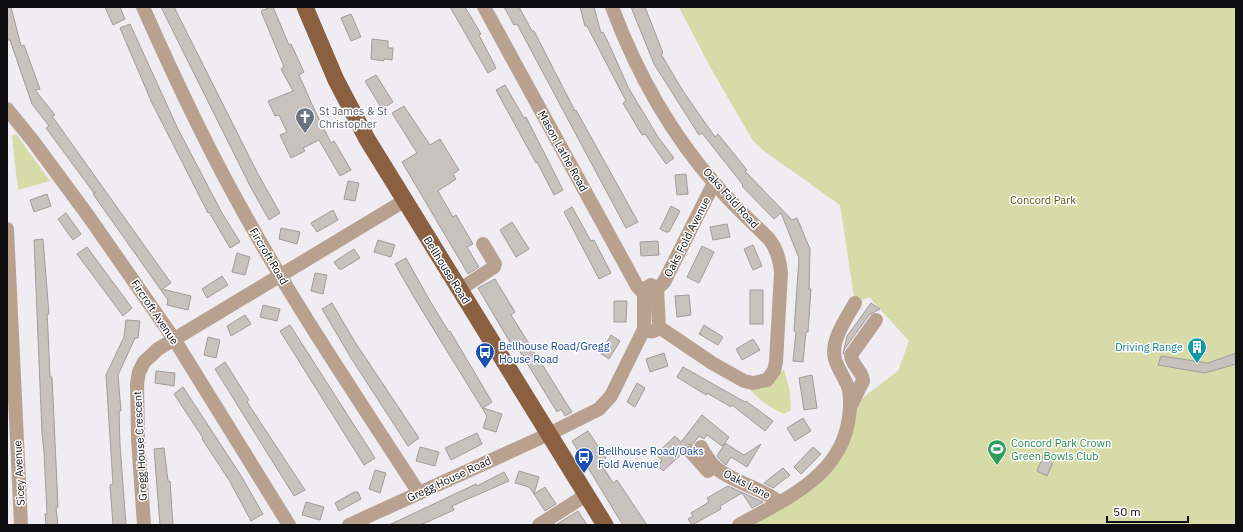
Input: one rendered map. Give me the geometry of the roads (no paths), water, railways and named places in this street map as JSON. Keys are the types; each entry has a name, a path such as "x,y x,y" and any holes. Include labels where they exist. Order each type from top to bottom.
{"main road":[{"name":"Bellhouse Road","path":"309,9 354,116 404,201 605,525"}],"street":[{"name":"Fircroft Road","path":"143,7 206,143 280,274 419,492"},
{"name":"Mason Lathe Road","path":"484,7 637,286 651,292"},
{"name":"Oaks Fold Road","path":"612,7 636,65 671,125 714,183 769,239 776,250 782,273 776,362 774,371 767,380 753,383 744,380 712,363 659,327"},
{"name":"Fircroft Avenue","path":"7,109 29,134 174,339 230,426 289,525"},
{"name":"Oaks Fold Avenue","path":"659,327 651,292 664,282 714,183"},
{"name":"Gregg House Crescent","path":"144,525 138,439 137,384 139,372 147,359 158,348 404,201"},
{"name":"Sicey Avenue","path":"7,229 8,278 21,525"},
{"path":"459,290 494,267 495,264 483,244"},
{"path":"549,434 590,414 605,403 611,396 644,329 651,292"},
{"name":"Oaks Lane","path":"739,525 815,480 840,449 846,437 850,408 849,391 834,353 841,329 855,303"},
{"path":"850,408 863,381 863,377 851,360 852,355 876,320"},
{"path":"644,329 650,332 655,331 659,327"},
{"name":"Gregg House Road","path":"349,525 549,434"},
{"name":"Oaks Lane","path":"696,450 724,473 764,492 779,502"},
{"path":"539,525 586,495"}],"place":[{"name":"St James & St Christopher","path":"305,134"},
{"name":"Driving Range","path":"1197,364"},
{"name":"Bellhouse Road/Gregg House Road","path":"485,369"},
{"name":"Concord Park Crown Green Bowls Club","path":"997,466"},
{"name":"Bellhouse Road/Oaks Fold Avenue","path":"584,474"}],"park label":[{"name":"Concord Park","path":"1043,200"}]}
